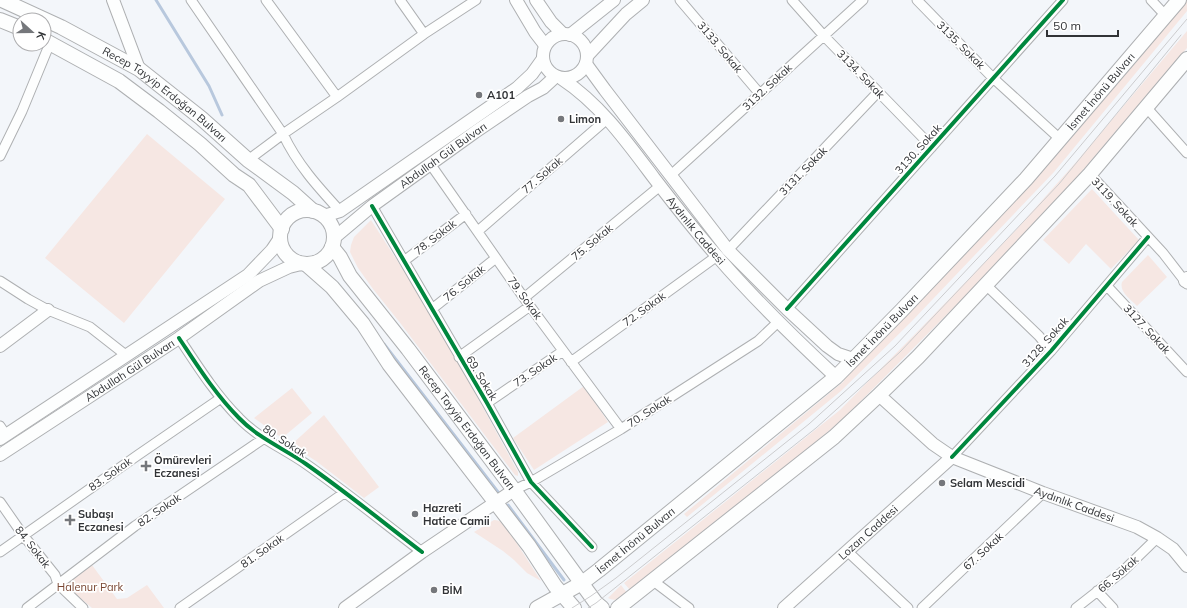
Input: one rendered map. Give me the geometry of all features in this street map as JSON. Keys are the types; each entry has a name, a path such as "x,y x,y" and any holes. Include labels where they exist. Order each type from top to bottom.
{"main road":[{"name":"Recep Tayyip Erdoğan Bulvarı","path":"2,0 62,27 140,70 201,118 248,160 318,213"},
{"path":"113,0 140,70"},
{"path":"516,0 535,32 545,45"},
{"path":"536,0 551,22 567,34 577,38 582,43 586,49 586,60"},
{"path":"614,0 567,34 556,36 545,45 542,60 549,72 558,78 569,78 576,76 582,70 586,60 626,14 643,0"},
{"name":"İsmet İnönü Bulvarı","path":"537,608 582,582 599,570 836,377 1026,179 1179,0"},
{"path":"0,20 12,25"},
{"name":"Recep Tayyip Erdoğan Bulvarı","path":"52,44 119,81 194,139 234,175 250,185 281,234"},
{"path":"618,608 834,437 879,395 918,357 1090,174 1187,59"},
{"name":"Abdullah Gül Bulvarı","path":"318,213 340,212 517,88 532,74 542,60"},
{"name":"Aydınlık Caddesi","path":"586,60 604,90 728,250 787,309 827,346 838,354 853,359"},
{"name":"Aydınlık Caddesi","path":"558,78 575,88 607,119 717,256 778,322 836,377"},
{"name":"Abdullah Gül Bulvarı","path":"334,243 372,206 475,132 528,96 558,78"},
{"path":"306,210 318,213 332,226 334,243 323,260 313,264 304,264 291,259 281,244 281,234 286,221 295,213 306,210"},
{"name":"Abdullah Gül Bulvarı","path":"2,434 126,356 248,275 271,252 281,234"},
{"name":"Recep Tayyip Erdoğan Bulvarı","path":"334,243 350,276 412,355 602,608"},
{"name":"Recep Tayyip Erdoğan Bulvarı","path":"304,264 332,287 363,324 390,364 529,546 561,594 574,608"},
{"name":"Abdullah Gül Bulvarı","path":"0,455 179,338 259,281 289,267 304,264"},
{"path":"778,322 787,309"},
{"path":"0,346 48,310"},
{"name":"Aydınlık Caddesi","path":"879,395 933,444 952,457 1043,493 1137,527 1173,549 1187,566"},
{"name":"Lozan Caddesi","path":"784,608 952,457"},
{"path":"345,608 422,552 514,490"}],"street":[{"path":"192,0 283,134 290,148 311,179 340,212"},
{"path":"266,0 337,97"},
{"path":"400,0 424,34"},
{"path":"248,160 424,34 476,0"},
{"name":"3133. Sokak","path":"680,0 760,94"},
{"name":"3134. Sokak","path":"792,0 824,36 932,147"},
{"name":"3132. Sokak","path":"671,175 863,0"},
{"name":"3130. Sokak","path":"787,309 1063,0"},
{"path":"1151,0 1166,16"},
{"name":"3135. Sokak","path":"923,2 993,78 1060,139"},
{"path":"0,156 22,111 43,52"},
{"name":"3131. Sokak","path":"728,250 878,92"},
{"path":"1146,107 1187,153"},
{"name":"77. Sokak","path":"478,231 607,119"},
{"name":"79. Sokak","path":"431,165 524,298 621,429"},
{"name":"3119. Sokak","path":"1090,174 1163,253 1186,281"},
{"name":"75. Sokak","path":"524,298 660,186"},
{"name":"69. Sokak","path":"372,206 487,403 531,482 592,547"},
{"name":"78. Sokak","path":"404,261 466,214"},
{"name":"3128. Sokak","path":"952,457 1050,350 1148,237"},
{"name":"72. Sokak","path":"571,362 717,256"},
{"name":"76. Sokak","path":"432,309 496,258"},
{"path":"0,281 48,310 90,327 126,356"},
{"path":"986,285 1039,336 1050,350"},
{"name":"3127. Sokak","path":"1107,286 1187,372"},
{"path":"459,357 530,306"},
{"name":"70. Sokak","path":"514,490 531,482 621,429 758,341 778,322"},
{"name":"80. Sokak","path":"179,338 221,398 239,419 263,439 295,457 326,479 422,552"},
{"name":"73. Sokak","path":"487,403 563,351"},
{"name":"83. Sokak","path":"0,552 221,398"},
{"name":"82. Sokak","path":"27,608 135,526 263,439"},
{"name":"81. Sokak","path":"180,608 344,493"},
{"name":"67. Sokak","path":"922,608 1043,493"},
{"name":"84. Sokak","path":"0,502 23,535 55,575 58,584 83,608"},
{"name":"66. Sokak","path":"1076,608 1122,572 1157,538"},
{"path":"847,551 908,608"},
{"path":"652,580 689,608"},
{"path":"1097,591 1113,608"}],"green space":[{"path":"1187,0 1187,11 1054,172 912,321 841,391 687,517 684,514 843,382 847,375 1106,95"},
{"path":"1187,31 1187,48 1072,183 1004,257 845,417 809,448 630,590 624,583 840,410 1013,233 1077,161"},
{"path":"147,134 225,199 124,323 45,258"},
{"path":"1092,189 1139,240 1111,269 1086,244 1069,264 1043,240"},
{"path":"371,220 411,282 452,351 518,472 518,476 515,475 358,268 350,252 351,245 354,237"},
{"path":"1148,255 1167,277 1137,306 1128,298 1121,286 1122,282"},
{"path":"584,386 608,422 534,470 513,438"},
{"path":"292,388 312,413 282,438 254,418"},
{"path":"324,415 379,487 364,498 316,461 291,445"},
{"path":"494,520 501,522 507,528 541,581 527,573 503,551 474,532"},
{"name":"Halenur Park","path":"92,565 117,599 127,598 147,585 164,608 92,608 65,585"},
{"path":"621,585 627,593 620,598 608,598"}],"waterway":[{"path":"156,0 209,86 222,115"},
{"path":"384,344 498,492"},
{"path":"508,505 564,580"}],"tram line":[{"path":"572,608 616,578 809,424 895,346 1055,176 1187,19"},
{"path":"588,608 816,428 900,352 1059,184 1181,35"}],"cycle path":[{"path":"787,309 1063,0"},
{"path":"372,206 487,403 531,482 592,547"},
{"path":"952,457 1051,351 1148,237"},
{"path":"179,338 214,389 230,409 246,425 321,475 422,552"}],"place":[{"name":"A101","path":"479,95"},
{"name":"Limon","path":"561,119"},
{"name":"Ömürevleri Eczanesi","path":"146,466"},
{"name":"Selam Mescidi","path":"942,483"},
{"name":"Hazreti Hatice Camii","path":"415,514"},
{"name":"Subaşı Eczanesi","path":"70,520"},
{"name":"BİM","path":"434,590"}]}
